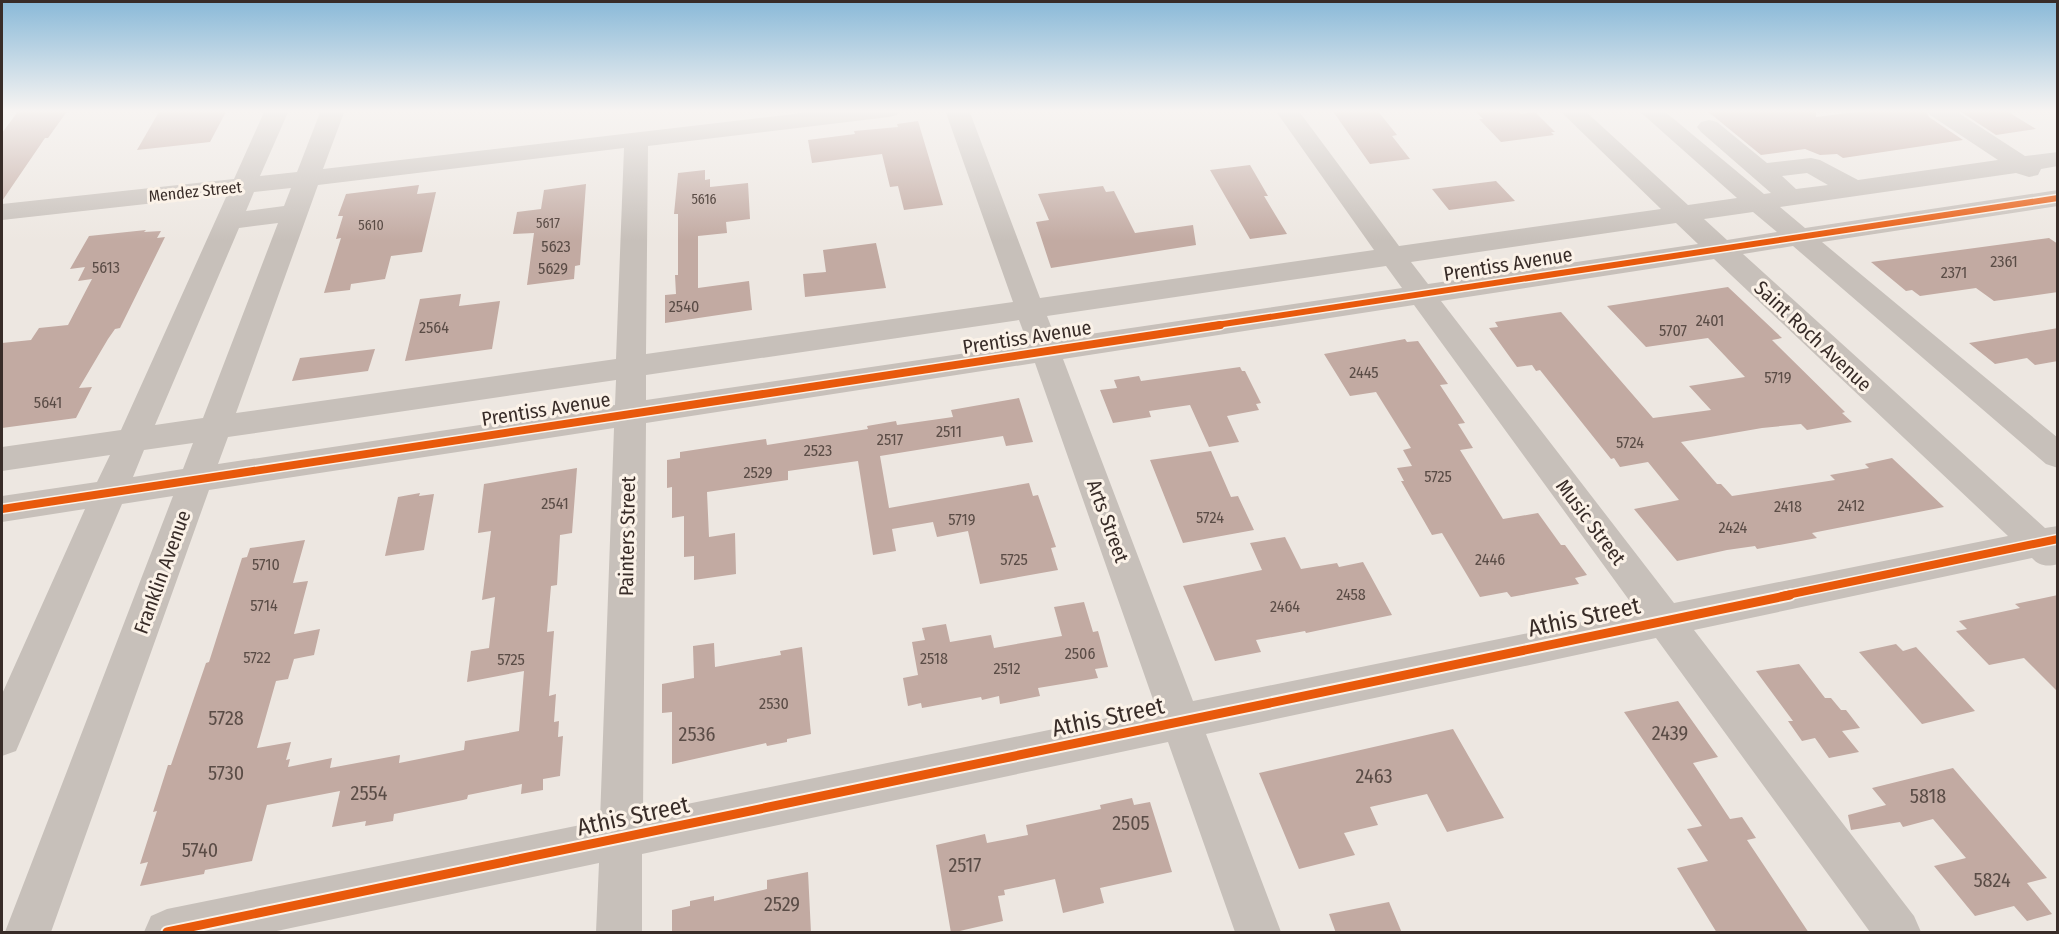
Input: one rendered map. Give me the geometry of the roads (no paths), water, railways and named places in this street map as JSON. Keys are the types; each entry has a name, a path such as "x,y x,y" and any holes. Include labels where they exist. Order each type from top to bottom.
{"street":[{"path":"2,738 258,154"},
{"name":"Franklin Avenue","path":"28,933 318,154"},
{"name":"Mendez Street","path":"2,212 519,154"},
{"name":"Painters Street","path":"619,933 636,154"},
{"name":"Arts Street","path":"973,154 1258,933"},
{"name":"Music Street","path":"1318,154 1899,933"},
{"name":"Saint Roch Avenue","path":"1617,154 1719,249 2051,547"},
{"path":"1700,154 1705,158 1762,171 1811,165 1853,188"},
{"path":"1727,154 1758,203 2058,456"},
{"path":"2003,154 2058,189"},
{"name":"Prentiss Avenue","path":"2,459 2058,159"},
{"path":"1762,171 1791,198"},
{"name":"Prentiss Avenue","path":"2,509 2058,198"},
{"path":"228,221 295,213"},
{"name":"Athis Street","path":"167,933 1665,621 2051,547"}]}
